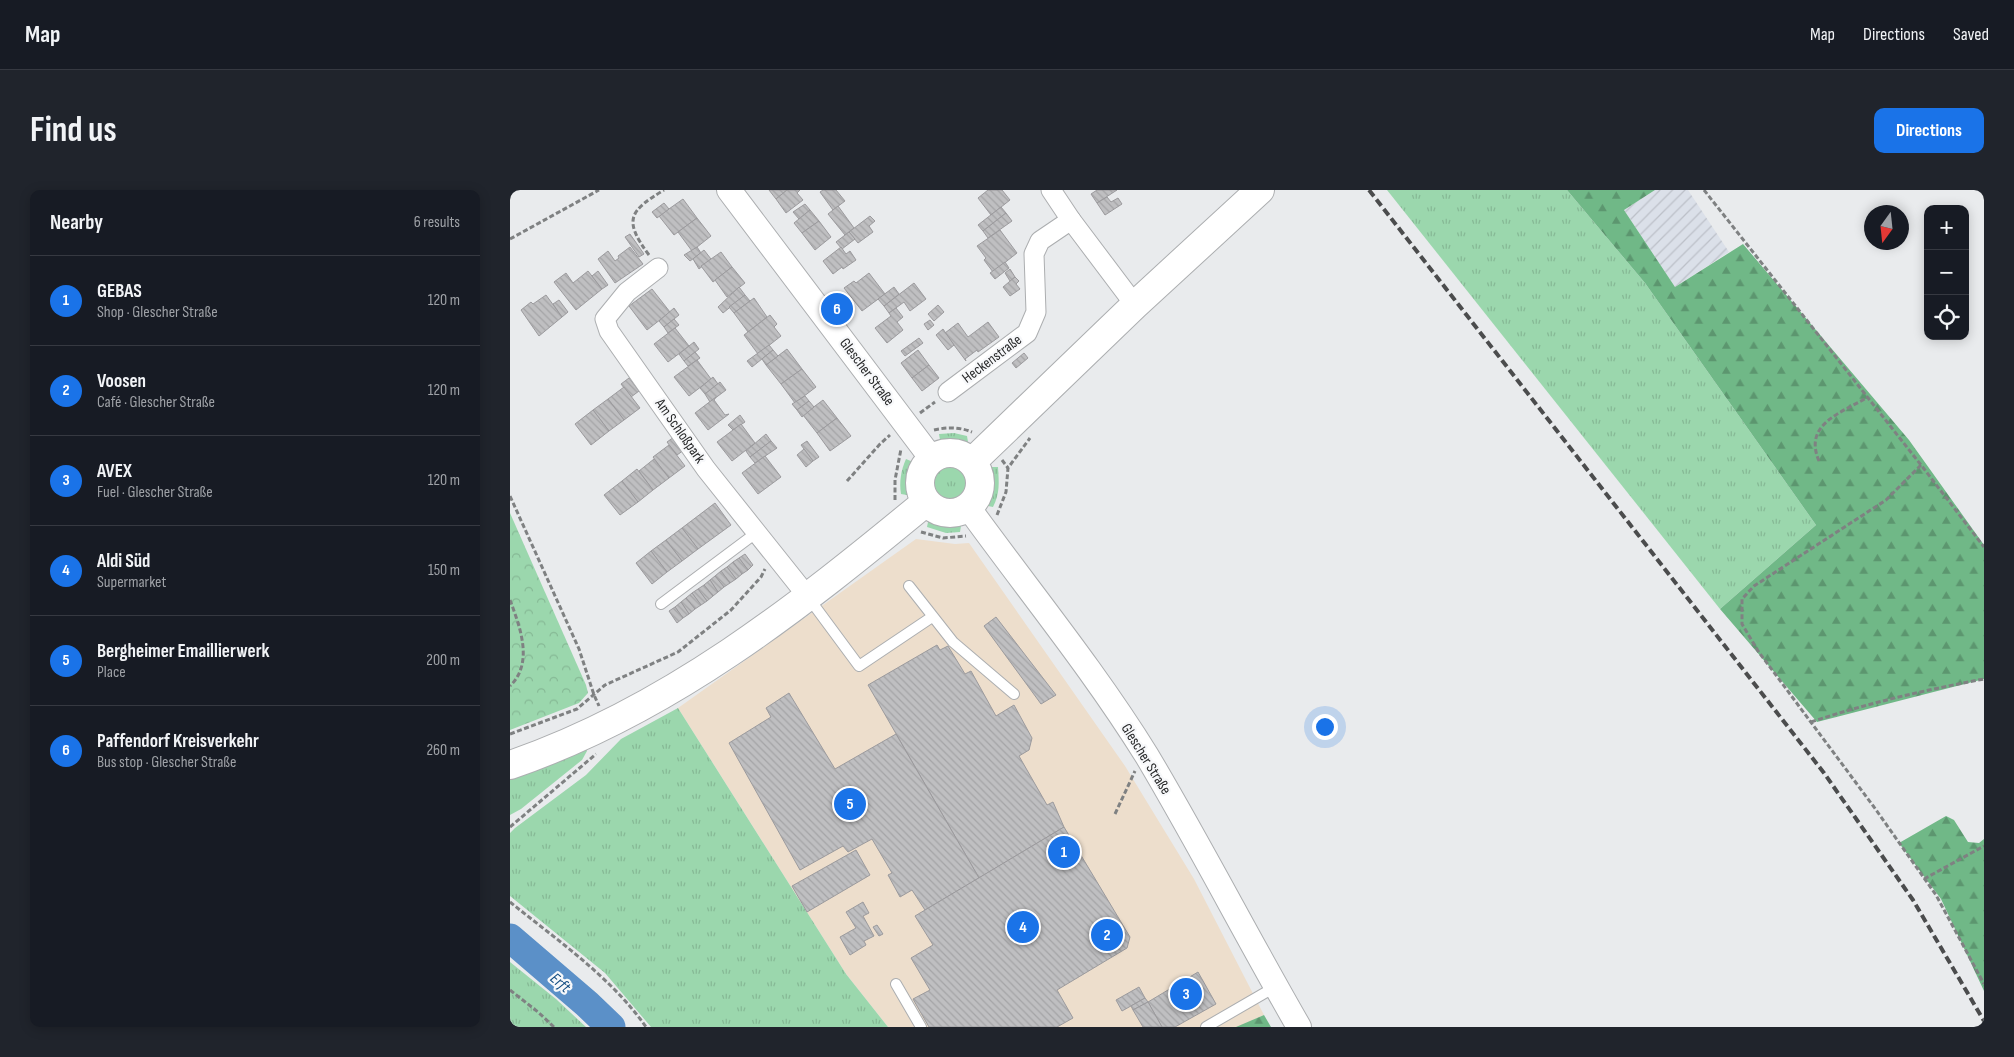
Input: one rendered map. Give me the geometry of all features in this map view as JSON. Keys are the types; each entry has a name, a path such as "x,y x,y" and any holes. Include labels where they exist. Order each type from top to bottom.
{"main road":[{"path":"972,462 1135,304 1260,190"},
{"path":"952,453 961,455 972,462 980,476 976,517 935,510 926,502 919,484 923,470 932,459 942,454 952,453"},
{"path":"510,766 598,729 670,692 808,597 926,502"}],"street":[{"name":"Glescher Straße","path":"729,190 932,459"},
{"path":"1051,190 1071,220 1135,304"},
{"name":"Heckenstraße","path":"948,392 1027,333 1036,312 1034,254 1040,241 1071,220"},
{"name":"Am Schloßpark","path":"658,268 627,292 605,319 609,331 706,469 808,597"},
{"name":"Glescher Straße","path":"976,517 1068,640 1146,755 1219,881 1275,987 1299,1027"}],"lane":[{"path":"661,604 756,533"},
{"path":"909,586 953,642 1014,694"},
{"path":"808,597 859,666 932,617"},
{"path":"896,984 921,1027"},
{"path":"1206,1027 1275,987"}],"path":[{"path":"510,239 600,190"},
{"path":"658,268 636,238 632,223 636,209 664,190"},
{"path":"1704,190 1984,547"},
{"path":"916,416 948,392"},
{"path":"1819,461 1814,445 1819,429 1826,422 1868,397"},
{"path":"904,520 919,531 943,538 973,536 976,517 996,519 1006,492 1008,468 1034,433"},
{"path":"847,482 890,434"},
{"path":"1921,465 1886,500 1754,586 1742,598 1742,624 1758,651 1936,895 1984,984"},
{"path":"510,496 579,649 594,695"},
{"path":"510,734 577,708 605,685 678,652 731,610 761,577 772,551"},
{"path":"510,600 518,621 524,651 518,678 510,686"},
{"path":"1811,722 1865,705 1924,690 1984,679"},
{"path":"510,827 596,754 600,740 598,729"},
{"path":"1115,814 1137,766"},
{"path":"1924,878 1984,846"},
{"path":"510,902 601,977 622,997 646,1027"},
{"path":"510,990 554,1027"}],"shaded area":[{"path":"1655,190 1688,190 1729,252 1675,287 1624,210"},
{"path":"916,539 955,544 969,543 1125,766 1194,879 1264,1015 1238,1027 888,1027 846,974 678,708"}],"green space":[{"path":"1387,190 1567,190 1645,283 1816,525 1720,609"},
{"path":"1567,190 1655,190 1624,210 1675,287 1743,244 1909,440 1984,545 1984,679 1817,722 1720,609 1816,525 1645,283"},
{"path":"954,433 967,436 968,442 958,444 940,440 939,434"},
{"path":"906,459 913,462 907,495 901,494 900,485"},
{"path":"949,462 964,468 970,483 964,498 949,504 934,498 928,483 934,468"},
{"path":"992,467 998,467 999,478 998,492 993,507 988,506"},
{"path":"510,513 588,693 579,703 510,730"},
{"path":"936,520 961,526 960,532 946,533 927,527 928,522"},
{"path":"678,708 846,974 888,1027 651,1027 605,973 510,896 510,833 586,775 621,739"},
{"path":"586,747 587,751 582,760 521,809 510,815 510,771"},
{"path":"1946,816 1954,820 1968,842 1979,843 1984,839 1984,991 1941,899 1899,843"},
{"path":"510,962 556,999 586,1027 510,1027"},
{"path":"1264,1015 1271,1027 1236,1027"}],"building":[{"path":"769,190 787,190 776,199"},
{"path":"787,190 800,190 797,193 803,200 786,213 776,199"},
{"path":"823,190 836,190 845,201 833,210 820,192"},
{"path":"988,190 1002,190 1010,200 991,215 978,198"},
{"path":"1097,190 1117,190 1097,203 1091,194"},
{"path":"1107,197 1111,202 1118,198 1122,204 1105,215 1097,203"},
{"path":"683,199 697,218 674,235 659,216"},
{"path":"664,203 669,209 657,218 652,212"},
{"path":"805,204 810,210 799,219 793,212"},
{"path":"838,206 854,228 845,235 828,214"},
{"path":"1001,207 1006,213 983,231 978,225"},
{"path":"810,210 819,221 802,233 794,223"},
{"path":"1006,213 1012,221 988,238 983,231"},
{"path":"870,216 875,221 869,226 873,232 858,243 849,232"},
{"path":"697,218 711,236 692,251 678,232"},
{"path":"819,221 831,237 815,250 802,233"},
{"path":"1000,230 1017,253 993,272 977,246"},
{"path":"849,232 855,239 842,249 836,242"},
{"path":"630,234 644,254 639,257 625,237"},
{"path":"630,247 643,264 615,283 598,259 608,251 615,261 619,258 618,256"},
{"path":"697,247 701,253 690,261 684,255"},
{"path":"841,247 846,254 850,251 856,260 833,274 823,261"},
{"path":"704,250 711,259 699,269 693,259"},
{"path":"721,252 732,267 713,282 701,266"},
{"path":"1005,262 1009,268 995,279 990,273"},
{"path":"732,267 745,283 727,297 715,280"},
{"path":"1010,269 1015,277 1010,281 1005,273"},
{"path":"588,271 602,289 576,310 554,282 566,273 573,283"},
{"path":"598,271 608,285 602,289 592,276"},
{"path":"869,273 885,294 862,311 844,288 854,281 856,283"},
{"path":"1015,277 1019,281 1016,284 1020,289 1010,296 1003,287"},
{"path":"914,283 926,299 910,311 904,302 889,313 884,306"},
{"path":"739,287 745,295 723,313 718,307"},
{"path":"894,287 899,294 884,306 878,299"},
{"path":"652,289 670,312 647,330 629,306"},
{"path":"546,295 562,317 539,336 521,310 531,302 533,304"},
{"path":"745,295 750,301 734,313 729,307"},
{"path":"754,298 767,317 748,332 734,313"},
{"path":"559,300 568,312 562,317 553,304"},
{"path":"938,305 944,312 934,321 928,314"},
{"path":"674,308 679,315 664,327 659,321"},
{"path":"896,308 903,317 897,322 903,330 887,343 875,328 891,316 889,313"},
{"path":"770,315 777,324 774,327 781,336 758,354 744,335"},
{"path":"674,319 679,325 668,333 664,327"},
{"path":"930,320 934,325 928,330 924,324"},
{"path":"988,322 999,337 978,352 977,350 965,359 966,361 945,333 958,323 968,337"},
{"path":"675,328 689,346 668,362 654,344"},
{"path":"943,329 954,345 948,350 936,335"},
{"path":"919,338 923,343 905,356 901,351"},
{"path":"694,342 699,349 684,361 679,354"},
{"path":"769,345 773,350 752,367 747,361"},
{"path":"787,349 802,369 781,384 766,365"},
{"path":"773,350 778,356 766,365 762,359"},
{"path":"918,350 929,365 912,378 901,363"},
{"path":"695,352 700,358 688,366 684,361"},
{"path":"1024,353 1028,358 1016,368 1012,363"},
{"path":"697,360 711,379 689,396 674,377"},
{"path":"929,365 939,378 922,391 912,378"},
{"path":"802,369 816,387 795,403 781,384"},
{"path":"713,377 718,384 705,394 700,388"},
{"path":"629,378 639,391 631,397 621,384"},
{"path":"720,382 726,390 710,402 705,394"},
{"path":"624,387 640,408 624,420 608,399"},
{"path":"805,396 809,401 797,410 792,404"},
{"path":"716,397 714,400 725,415 729,414 708,430 695,413"},
{"path":"608,399 624,420 609,431 593,410"},
{"path":"823,400 837,418 817,433 803,415"},
{"path":"809,401 814,407 802,417 797,410"},
{"path":"593,410 609,431 591,445 575,424"},
{"path":"740,415 745,422 733,430 728,425"},
{"path":"837,418 851,436 830,451 817,433"},
{"path":"741,424 755,443 732,461 717,442"},
{"path":"766,434 771,441 750,457 746,451"},
{"path":"674,437 684,450 677,455 667,442"},
{"path":"771,441 777,448 755,463 750,457"},
{"path":"807,441 819,457 813,461 801,445"},
{"path":"669,445 685,466 669,478 653,457"},
{"path":"804,449 813,461 806,467 797,455"},
{"path":"765,456 781,477 758,494 742,473"},
{"path":"654,459 669,478 653,490 639,471"},
{"path":"637,469 653,490 638,502 622,481"},
{"path":"622,481 638,502 620,515 604,495"},
{"path":"715,503 731,525 698,549 682,528"},
{"path":"682,528 698,549 682,561 666,540"},
{"path":"666,540 682,561 667,572 651,551"},
{"path":"651,551 667,572 652,584 636,563"},
{"path":"745,554 753,565 748,570 739,558"},
{"path":"739,558 748,570 742,574 733,562"},
{"path":"733,562 742,574 736,579 727,567"},
{"path":"727,567 736,579 730,583 721,571"},
{"path":"721,571 730,583 724,587 715,576"},
{"path":"715,576 724,587 718,592 710,580"},
{"path":"710,580 718,592 713,596 704,585"},
{"path":"704,585 713,596 707,601 698,589"},
{"path":"698,589 707,601 701,605 692,593"},
{"path":"692,593 701,605 695,609 686,598"},
{"path":"686,598 695,609 689,614 681,602"},
{"path":"681,602 689,614 683,618 675,607"},
{"path":"675,607 683,618 677,623 669,611"},
{"path":"996,617 1056,695 1041,704 984,626"},
{"path":"937,645 940,650 948,646 965,674 971,671 996,716 1014,705 1032,738 1029,750 1019,756 1047,805 1053,802 1064,827 979,878 868,685"},
{"path":"789,693 835,769 896,734 979,878 925,910 912,890 900,897 888,875 892,873 872,839 848,852 843,846 800,870 729,743 771,717 766,708"},
{"path":"1064,827 1130,937 1127,948 1057,990 1073,1018 1057,1027 929,1027 913,999 930,990 911,958 933,945 915,916"},
{"path":"856,850 870,875 807,912 792,886"},
{"path":"863,902 869,913 863,916 874,936 864,941 866,945 850,955 840,937 856,928 846,912"},
{"path":"877,925 883,934 879,936 873,927"},
{"path":"1198,972 1216,1004 1175,1027 1162,1027 1148,1002"},
{"path":"1139,987 1145,998 1122,1011 1116,1000"},
{"path":"1145,998 1148,1002 1133,1010 1131,1006"},
{"path":"1148,1002 1162,1027 1143,1027 1133,1010"}],"waterway":[{"name":"Erft","path":"510,938 611,1027"}],"railway":[{"path":"1369,190 1824,773 1913,900 1984,1021"}],"place":[{"name":"Paffendorf Kreisverkehr","path":"837,309"},
{"name":"Bergheimer Emaillierwerk","path":"850,804"},
{"name":"GEBAS","path":"1064,852"},
{"name":"Aldi Süd","path":"1023,927"},
{"name":"Voosen","path":"1107,935"},
{"name":"AVEX","path":"1186,994"}]}
